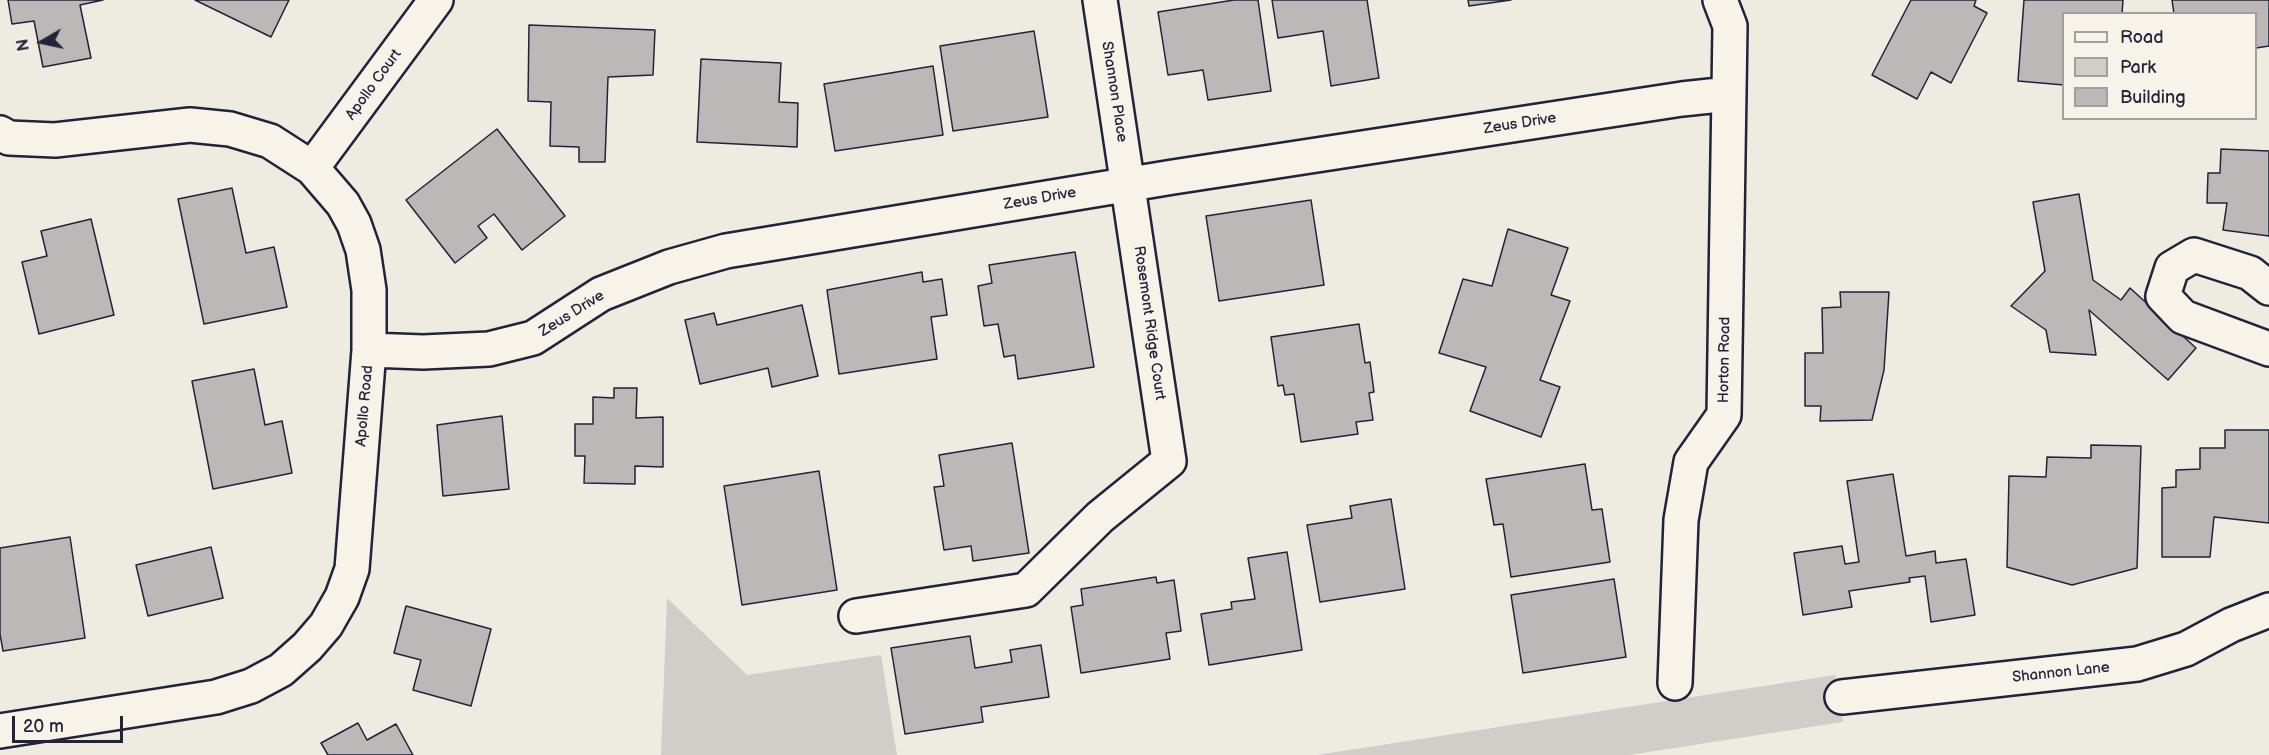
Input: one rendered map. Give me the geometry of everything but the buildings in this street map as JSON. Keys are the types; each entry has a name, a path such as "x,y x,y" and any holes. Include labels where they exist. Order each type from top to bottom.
{"street":[{"name":"Apollo Court","path":"312,168 436,0"},
{"name":"Shannon Place","path":"1100,0 1129,185"},
{"name":"Horton Road","path":"1675,683 1681,520 1691,462 1724,415 1731,9"},
{"name":"Zeus Drive","path":"369,350 423,352 489,349 533,338 601,294 669,267 726,251 1129,185 1667,101 1729,94"},
{"name":"Apollo Road","path":"0,133 9,138 55,140 190,125 231,129 270,141 312,168 343,204 354,224 363,250 369,290 369,350 352,569 342,597 326,625 307,647 281,670 251,686 216,697 0,731"},
{"name":"Rosemont Ridge Court","path":"856,616 1026,590 1100,518 1169,462 1129,185"},
{"path":"2269,288 2250,273 2194,255 2172,268 2163,296 2183,317 2269,349"},
{"name":"Shannon Lane","path":"1842,697 2137,664 2186,649 2269,610"}],"green space":[{"path":"667,598 747,675 881,655 897,755 661,755"},
{"path":"1835,675 1843,722 1629,755 1317,755"}]}
